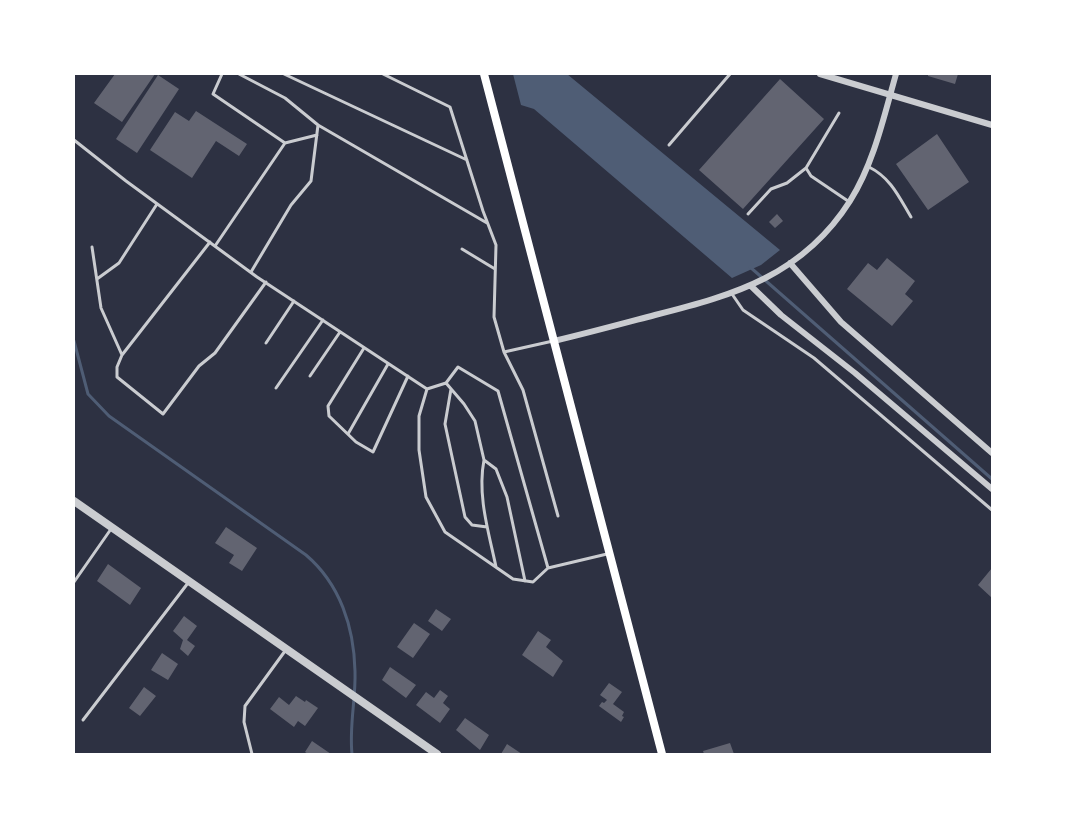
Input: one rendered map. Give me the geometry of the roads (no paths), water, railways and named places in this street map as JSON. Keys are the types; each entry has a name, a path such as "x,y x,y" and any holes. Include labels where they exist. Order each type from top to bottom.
{"main road":[{"path":"484,74 662,754"}],"street":[{"path":"820,74 993,125"},
{"path":"554,341 732,294 778,272 790,263 829,229 849,202 867,167 896,74"},
{"path":"790,263 841,322 993,453"},
{"path":"751,286 781,315 855,373 993,489"},
{"path":"74,501 437,754"}],"lane":[{"path":"222,74 213,94 285,143"},
{"path":"239,74 285,98 318,125 487,223"},
{"path":"284,74 467,160"},
{"path":"383,74 450,107 496,245 494,317 504,352 523,390 558,516"},
{"path":"669,145 730,74"},
{"path":"748,214 771,189 787,183 806,168 839,113"},
{"path":"250,272 291,205 311,181 318,125"},
{"path":"215,246 285,143 317,135"},
{"path":"74,140 250,272 427,389"},
{"path":"867,167 882,173 911,217"},
{"path":"806,168 811,176 849,202"},
{"path":"97,279 119,263 157,204"},
{"path":"210,242 122,355 117,377 163,414 199,366 215,353 266,282"},
{"path":"92,247 101,308 122,355"},
{"path":"462,249 495,269"},
{"path":"732,294 743,310 814,358 993,510"},
{"path":"266,343 294,301"},
{"path":"276,388 323,321"},
{"path":"310,376 340,332"},
{"path":"504,352 554,341"},
{"path":"364,348 328,406 329,416 356,442 374,452 408,376"},
{"path":"348,434 388,364"},
{"path":"427,389 446,383 458,367 498,391 548,568"},
{"path":"446,383 475,421 484,460 482,475 487,527 496,567"},
{"path":"427,389 419,416 419,439 426,497 445,532 513,579 525,581 533,582 548,568 609,554"},
{"path":"451,389 445,424 465,517 472,525 487,527"},
{"path":"484,460 496,469 507,497 525,581"},
{"path":"74,582 112,527"},
{"path":"83,720 189,581"},
{"path":"252,754 244,722 245,706 286,650"}],"water":[{"path":"513,74 567,74 780,250 761,265 732,278 534,109 521,105"}],"waterway":[{"path":"750,267 992,479"},
{"path":"74,341 88,394 109,416 306,555 328,579 343,607 352,638 355,681 351,733 352,754"}]}
